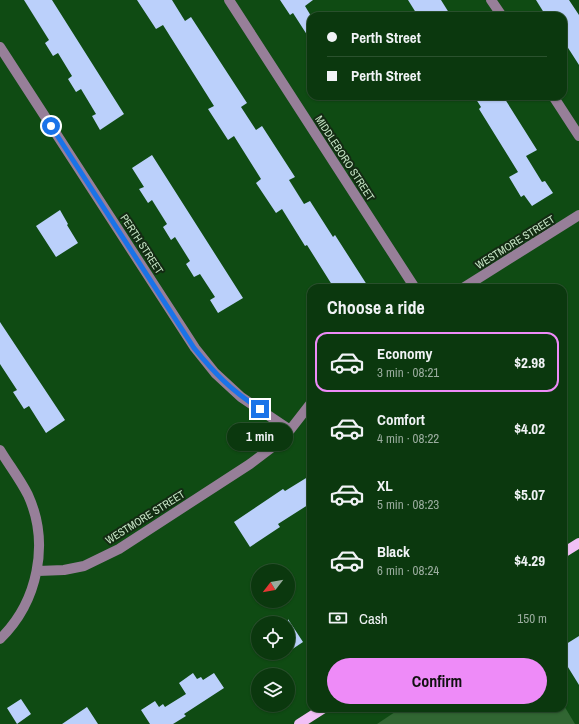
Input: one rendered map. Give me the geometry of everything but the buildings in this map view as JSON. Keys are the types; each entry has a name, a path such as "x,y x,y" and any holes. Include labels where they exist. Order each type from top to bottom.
{"main road":[{"path":"567,550 579,543"},
{"path":"299,724 318,712"}],"street":[{"name":"MIDDLEBORO STREET","path":"229,0 412,284"},
{"path":"491,0 499,12"},
{"name":"PERTH STREET","path":"0,47 194,348 215,373 241,397 290,430"},
{"path":"556,100 579,136"},
{"name":"WESTMORE STREET","path":"469,284 579,215"},
{"name":"WESTMORE STREET","path":"38,570 64,570 84,566 119,549 250,464 275,445 290,430 307,408"},
{"path":"0,450 28,494 38,530 39,550 38,570 33,589 15,622 0,639"}],"green space":[{"path":"567,711 575,724 377,724 395,712 567,712"}],"route":[{"path":"51,126 194,348 215,373 241,397 260,409"}]}
